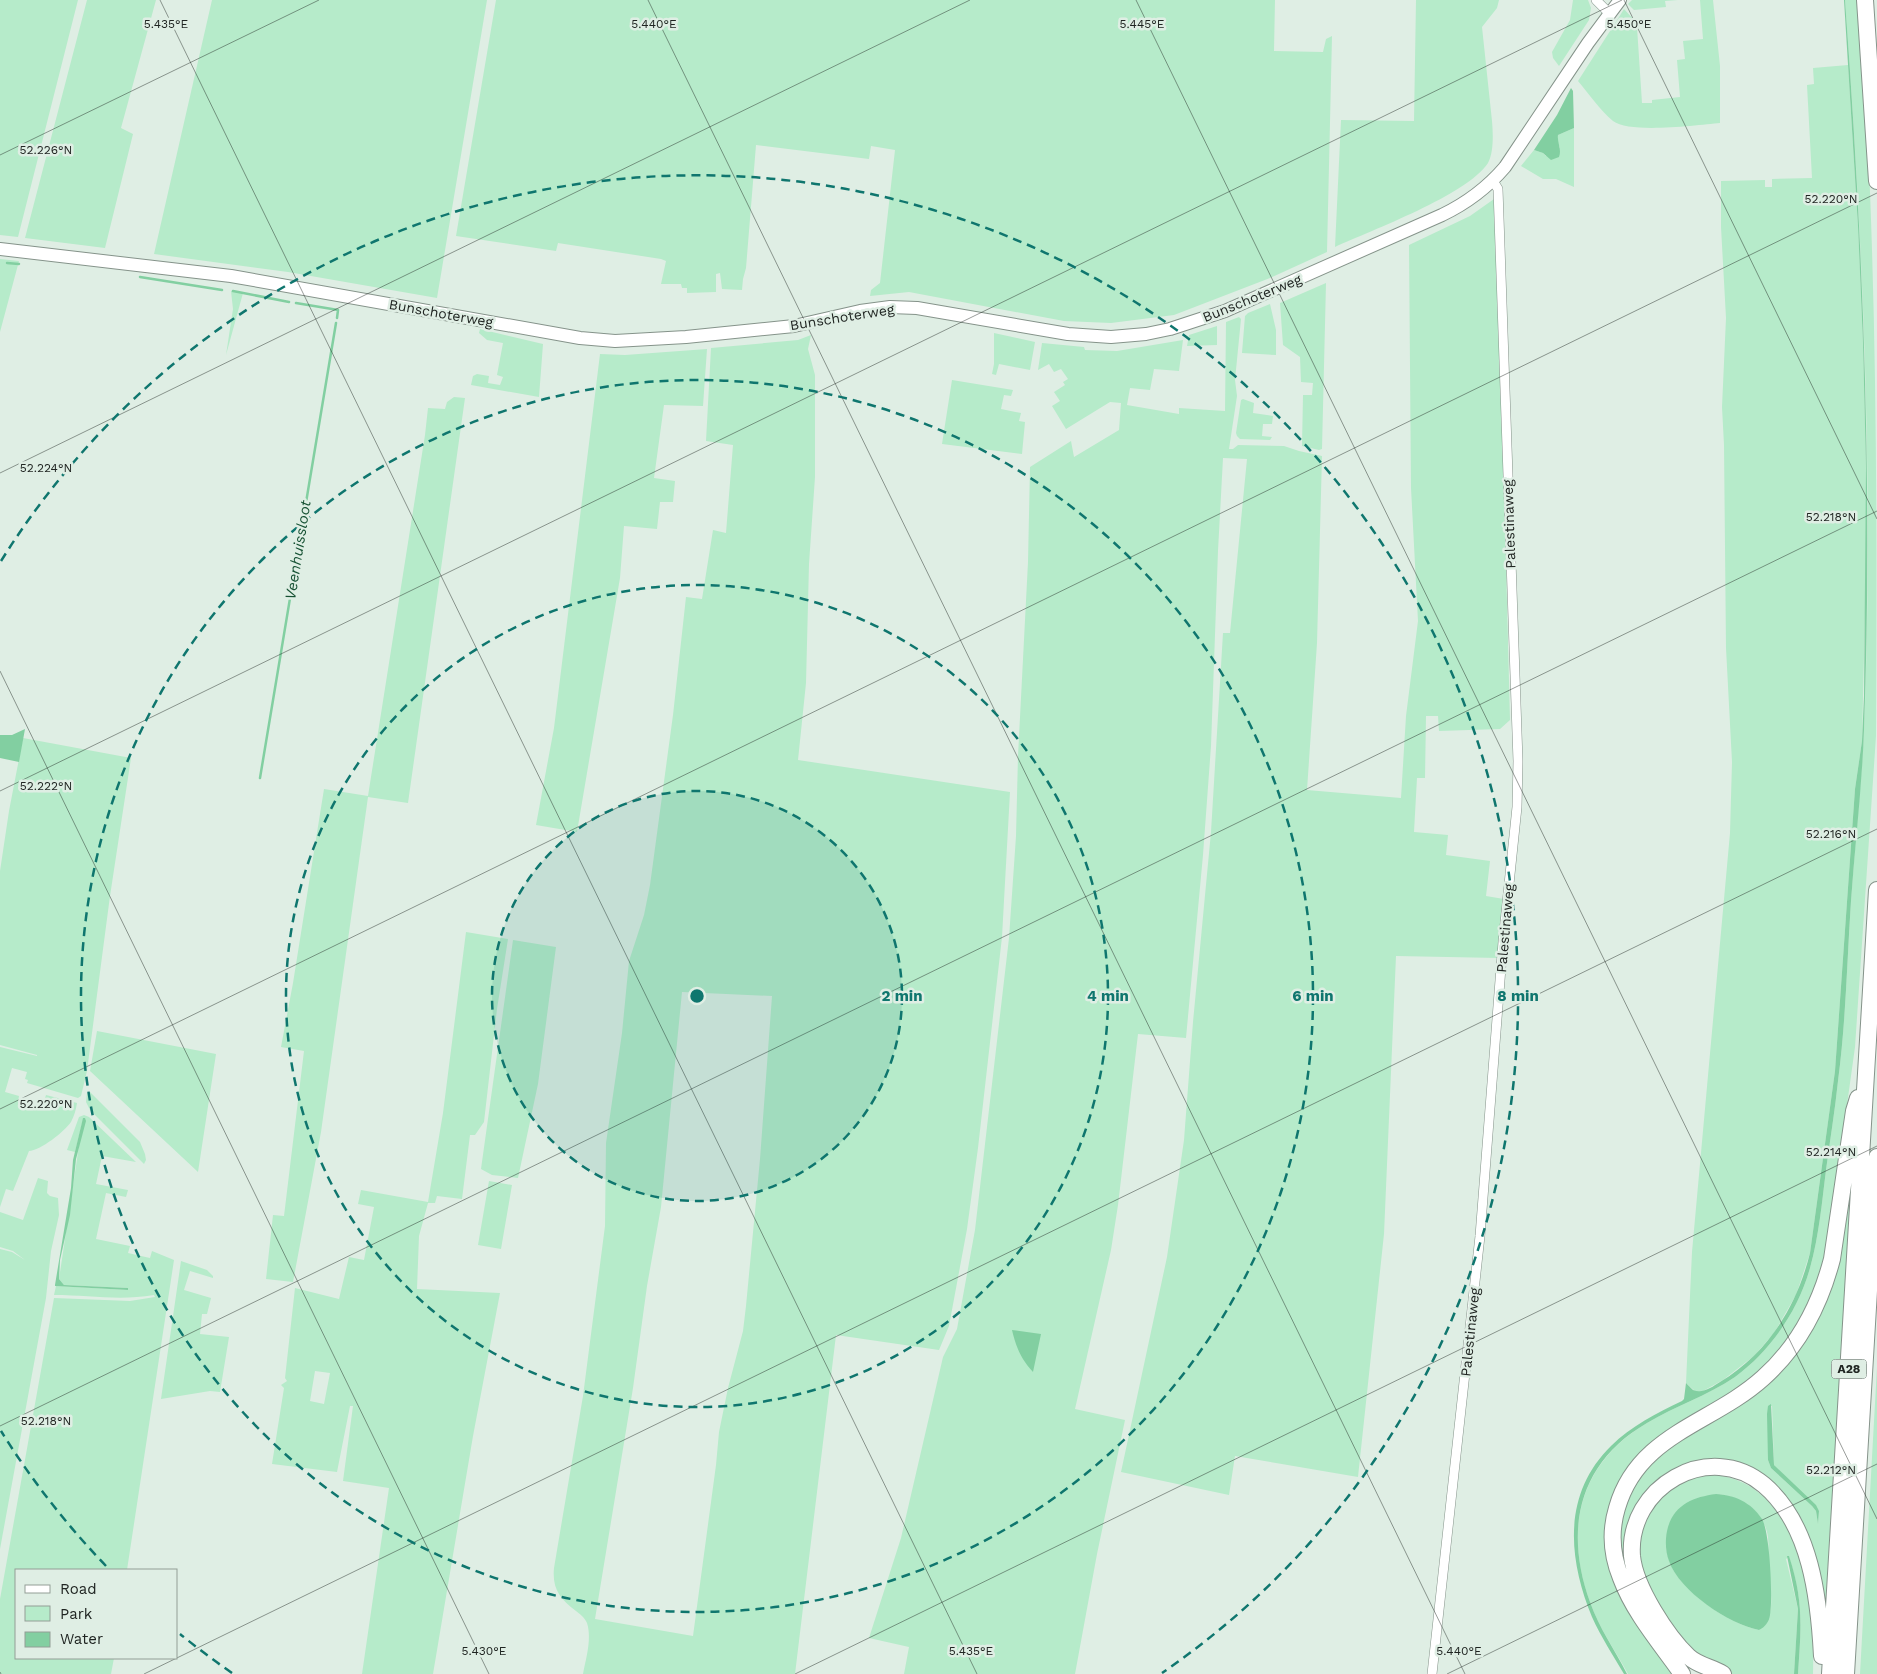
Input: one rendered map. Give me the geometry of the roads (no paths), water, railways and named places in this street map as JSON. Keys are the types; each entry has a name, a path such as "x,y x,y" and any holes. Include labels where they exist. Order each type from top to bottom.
{"highway":[{"path":"1865,0 1877,182"},
{"name":"A28","path":"1830,1674 1877,890"},
{"name":"A28","path":"1682,1674 1630,1597 1617,1568 1614,1549 1614,1525 1620,1498 1632,1474 1650,1453 1670,1438 1727,1405 1756,1384 1785,1356 1810,1320 1824,1288 1832,1259 1854,1112 1868,1064"},
{"name":"A28","path":"1847,1674 1877,1157"},
{"path":"1723,1674 1695,1662 1676,1640 1647,1600 1632,1558 1632,1547 1637,1522 1653,1495 1675,1477 1697,1469 1733,1470 1754,1478 1771,1492 1785,1510 1803,1546 1813,1576 1818,1599 1823,1674"},
{"path":"1676,1640 1685,1663 1693,1674"}],"main road":[{"name":"Bunschoterweg","path":"0,249 231,276 580,338 615,341 686,337 794,326 860,311 890,307 917,308 1068,334 1110,337 1146,334 1170,329 1242,304 1448,212 1471,199 1493,181 1525,139 1588,42 1620,0"}],"street":[{"path":"1596,0 1609,13"},
{"name":"Palestinaweg","path":"1432,1674 1480,1236 1517,807 1518,761 1498,189 1493,181"}],"water":[{"path":"1844,0 1857,182 1865,365 1867,456 1867,639 1863,751 1843,1036 1820,1219 1816,1244 1805,1284 1782,1328 1760,1355 1735,1377 1647,1423 1624,1439 1605,1458 1592,1478 1583,1500 1578,1524 1578,1549 1582,1575 1594,1612 1627,1674 1624,1674 1592,1617 1578,1573 1574,1528 1577,1506 1584,1485 1595,1465 1611,1446 1627,1432 1684,1399 1686,1383 1693,1390 1697,1391 1704,1391 1714,1386 1752,1357 1778,1326 1797,1291 1810,1253 1835,1071 1855,789 1862,741 1866,468 1858,226"},
{"path":"1571,88 1573,91 1574,128 1558,135 1559,157 1551,160 1543,153 1534,150 1557,115"},
{"path":"25,729 19,762 0,758 0,735 12,735"},
{"path":"83,1118 86,1121 76,1159 70,1215 60,1260 59,1279 64,1285 128,1288 128,1290 55,1286 71,1188 73,1160"},
{"path":"1012,1330 1041,1334 1033,1372 1019,1352"},
{"path":"1771,1404 1774,1465 1816,1505 1819,1511 1818,1524 1816,1511 1812,1506 1771,1468 1768,1460 1767,1414 1768,1406"},
{"path":"1716,1494 1742,1500 1758,1513 1765,1526 1770,1566 1771,1607 1768,1622 1759,1630 1734,1621 1707,1604 1683,1584 1669,1561 1666,1544 1667,1531 1675,1513 1686,1503 1700,1497"},
{"path":"1787,1556 1789,1556 1794,1572 1799,1601 1798,1674 1794,1674 1798,1609"}],"waterway":[{"name":"Veenhuissloot","path":"7,263 19,264"},
{"name":"Veenhuissloot","path":"140,277 222,290"},
{"name":"Veenhuissloot","path":"233,291 289,302"},
{"name":"Veenhuissloot","path":"296,303 338,310 337,318"},
{"name":"Veenhuissloot","path":"260,778 336,323"}]}
